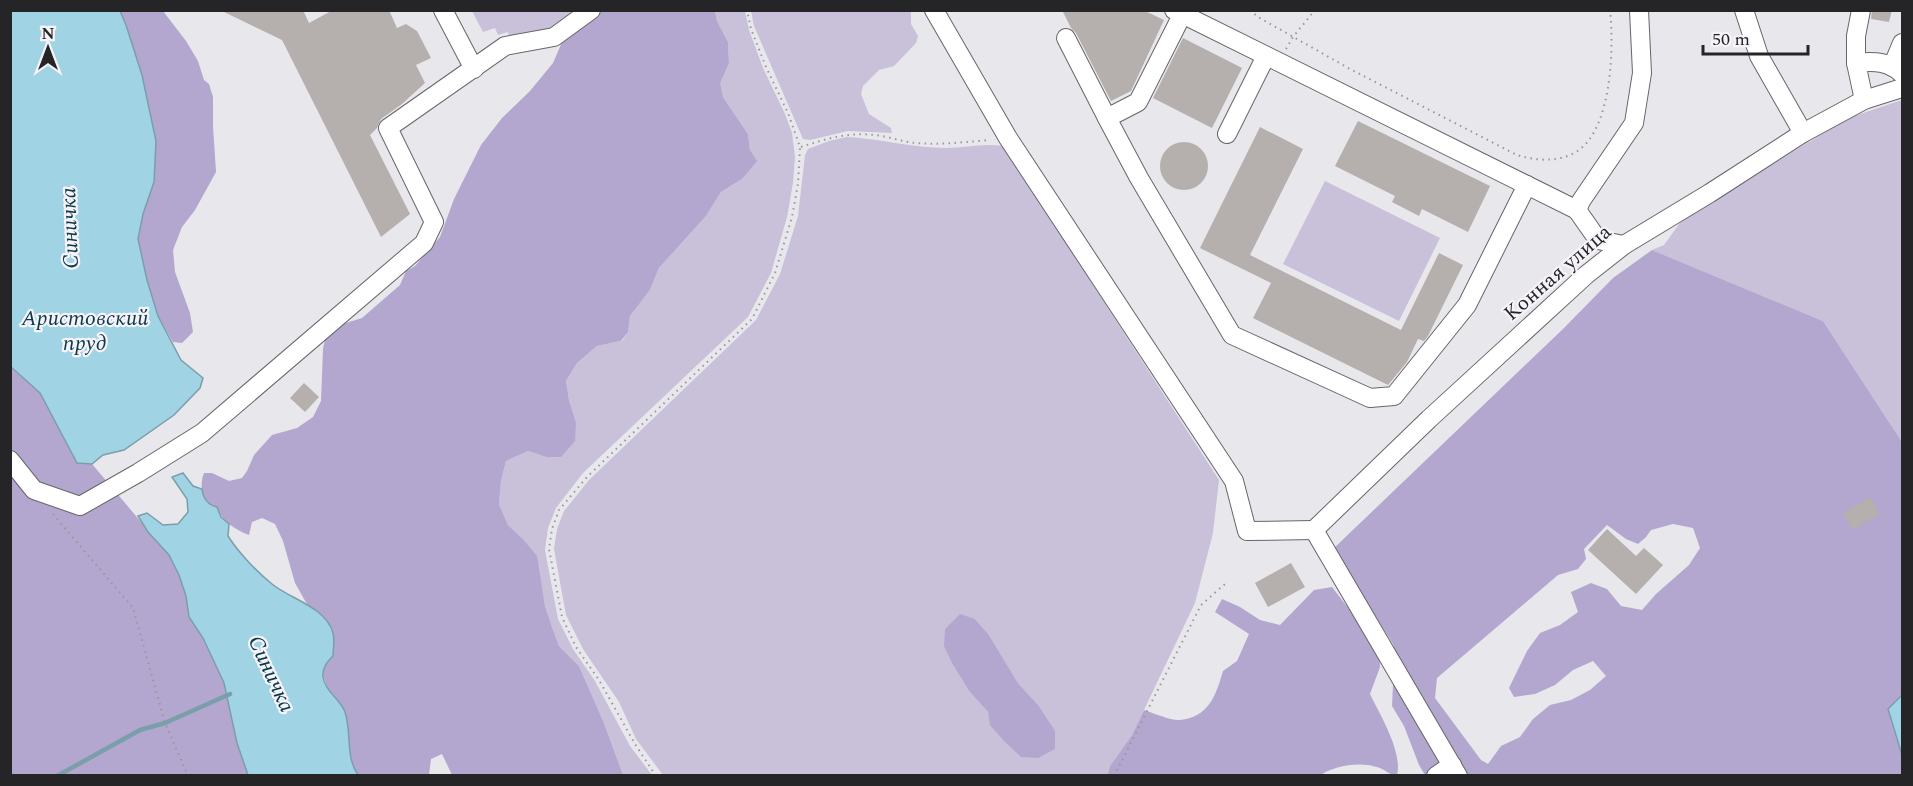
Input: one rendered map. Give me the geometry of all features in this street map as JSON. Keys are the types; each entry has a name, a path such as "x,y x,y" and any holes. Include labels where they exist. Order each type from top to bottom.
{"street":[{"path":"443,10 474,69"},
{"path":"10,460 34,490 80,506 138,474 202,433 424,243 434,222 388,128 505,46 554,37 591,10"},
{"path":"934,10 1008,138 1234,481 1247,531 1314,530 1455,770 1436,776"},
{"path":"1577,210 1634,123 1642,73 1639,10"},
{"path":"1744,10 1759,56 1803,133"},
{"path":"1861,10 1856,36 1856,63 1864,100"},
{"path":"1107,118 1138,102 1178,13 1577,210 1598,240 1624,245"},
{"path":"1066,38 1138,178 1233,335 1370,398 1394,396 1467,305 1527,185"},
{"path":"1856,63 1869,61 1886,63 1897,70 1902,44"},
{"path":"1227,134 1272,59"},
{"name":"Конная улица","path":"1314,530 1586,275 1624,245 1803,133 1864,100 1902,88"}],"path":[{"path":"656,776 605,690 576,647 562,617 549,549 552,529 559,510 587,477 752,319 775,273 792,217 798,184 800,147 788,113 751,29 747,10"},
{"path":"1250,10 1258,17 1350,69 1517,155 1534,160 1549,160 1568,155 1580,149 1592,135 1606,97 1610,65 1610,10"},
{"path":"1272,59 1315,10"},
{"path":"800,147 848,134 874,135 912,143 948,144 1008,138"},
{"path":"34,490 133,608 165,723 188,776"},
{"path":"1114,776 1201,605 1226,584"}],"shaded area":[{"path":"120,11 163,11 198,61 213,97 216,172 195,210 182,227 173,250 175,272 190,313 193,332 182,343 173,342 158,316 138,239 156,141 142,75"},
{"path":"472,11 579,11 564,25 509,39 508,32 498,35 495,28 483,32"},
{"path":"597,11 715,11 717,21 728,42 729,63 720,83 723,97 748,134 750,150 757,161 742,179 721,192 706,216 659,268 650,290 630,316 628,332 621,341 597,346 577,363 566,381 576,422 575,441 561,457 546,457 528,451 506,461 501,481 499,504 508,525 537,556 545,606 559,646 579,666 604,723 623,775 452,775 442,754 431,759 429,775 358,775 350,755 345,712 327,687 323,675 325,664 323,617 308,606 295,583 283,541 275,524 262,518 252,522 249,535 234,528 222,517 217,507 205,498 202,488 204,473 212,473 229,481 242,478 254,455 272,435 297,428 313,417 321,401 323,349 326,335 335,324 362,318 400,285 406,271 415,266 440,237 454,199 481,145 502,118 530,91 553,63 566,33"},
{"path":"715,11 745,11 749,30 763,68 792,133 795,157 793,183 787,217 771,273 748,317 583,473 556,508 548,528 545,550 558,619 630,746 652,775 623,775 604,723 579,666 559,646 545,606 536,556 508,525 499,504 501,481 506,461 528,451 546,457 576,422 566,381 577,363 597,346 622,341 628,332 630,316 650,290 659,268 706,216 721,192 742,179 750,150 748,134 723,97 719,82 729,63 728,42 717,21"},
{"path":"751,11 911,11 911,24 918,36 916,43 894,66 879,70 863,86 861,94 869,114 891,128 892,133 848,131 810,140 803,139 754,26"},
{"path":"1902,100 1902,442 1823,321 1652,250 1664,245 1682,220 1848,118"},
{"path":"847,137 934,148 1003,146 1219,480 1213,533 1195,603 1132,735 1110,766 1107,775 663,775 636,739 619,702 583,649 566,615 554,549 557,529 564,511 589,480 756,320 780,274 798,216 805,155 808,149","holes":["975,619 989,635 1018,683 1038,705 1002,739 991,725 988,712 969,691 953,665"]},
{"path":"1325,181 1440,238 1399,321 1283,264"},
{"path":"1652,250 1823,321 1902,442 1902,695 1895,701 1891,720 1902,755 1902,775 1425,775 1419,765 1404,726 1392,706 1397,658 1393,644 1333,549 1564,328 1613,278","holes":["1673,524 1693,528 1700,548 1689,565 1656,594 1642,610 1621,606 1607,589 1591,583 1571,592 1578,612 1560,625 1540,633 1527,651 1509,688 1514,697 1535,694 1555,685 1573,670 1593,661 1606,676 1590,690 1571,700 1550,705 1533,719 1520,737 1501,746 1488,764 1481,760 1435,698 1437,678 1558,575 1578,569 1586,559 1584,549 1607,525 1626,539 1638,544 1651,530"]},
{"path":"10,367 40,393 77,463 92,464 169,555 186,596 189,617 203,638 224,683 237,743 248,775 11,775"},
{"path":"1332,587 1379,648 1380,667 1370,694 1394,745 1398,766 1397,775 1373,766 1348,765 1319,776 1107,776 1110,766 1132,735 1144,710 1180,720 1198,714 1210,703 1223,671 1237,661 1249,634 1215,612 1222,599 1260,620 1280,625 1314,590"},
{"path":"960,614 975,619 989,635 1018,683 1038,705 1055,731 1055,749 1038,758 1021,757 990,725 988,712 969,691 944,646 945,629"}],"water":[{"name":"Аристовский пруд","path":"10,11 120,11 142,75 156,141 154,182 143,214 138,239 147,280 158,316 181,360 203,378 200,388 174,415 124,450 103,455 92,464 77,463 40,393 11,367"},
{"name":"Синичка","path":"183,473 193,486 202,489 209,503 217,507 221,517 229,524 228,536 254,568 280,589 307,604 323,616 329,624 334,636 333,656 325,665 323,677 327,687 345,712 351,760 358,775 248,775 237,743 224,683 203,638 189,617 186,596 179,575 169,555 148,532 138,516 147,513 163,525 178,524 188,512 187,499 172,477"},
{"path":"1902,695 1902,755 1888,709"}],"building":[{"path":"220,10 303,10 309,23 333,10 389,10 397,28 406,24 417,31 431,58 416,65 425,83 381,119 377,128 370,135 410,214 381,237 282,40"},
{"path":"1062,10 1143,10 1164,20 1131,91 1111,101"},
{"path":"1872,10 1892,10 1889,22 1871,19"},
{"path":"1183,38 1242,68 1212,128 1153,98"},
{"path":"1358,121 1490,186 1468,232 1422,209 1419,216 1392,202 1395,196 1335,166"},
{"path":"1260,127 1303,149 1250,255 1401,330 1439,253 1463,265 1428,336 1424,341 1418,339 1407,362 1388,385 1253,318 1271,283 1200,248"},
{"path":"1179,142 1189,142 1204,152 1208,166 1207,175 1198,186 1189,190 1179,190 1164,180 1160,171 1160,161 1170,146"},
{"path":"304,383 319,397 305,412 290,398"},
{"path":"1870,497 1880,514 1853,530 1843,513"},
{"path":"1607,529 1636,556 1644,548 1663,565 1636,594 1588,550"},
{"path":"1291,563 1305,587 1268,607 1255,583"}],"waterway":[{"path":"57,776 140,730 165,723 230,694"}]}
